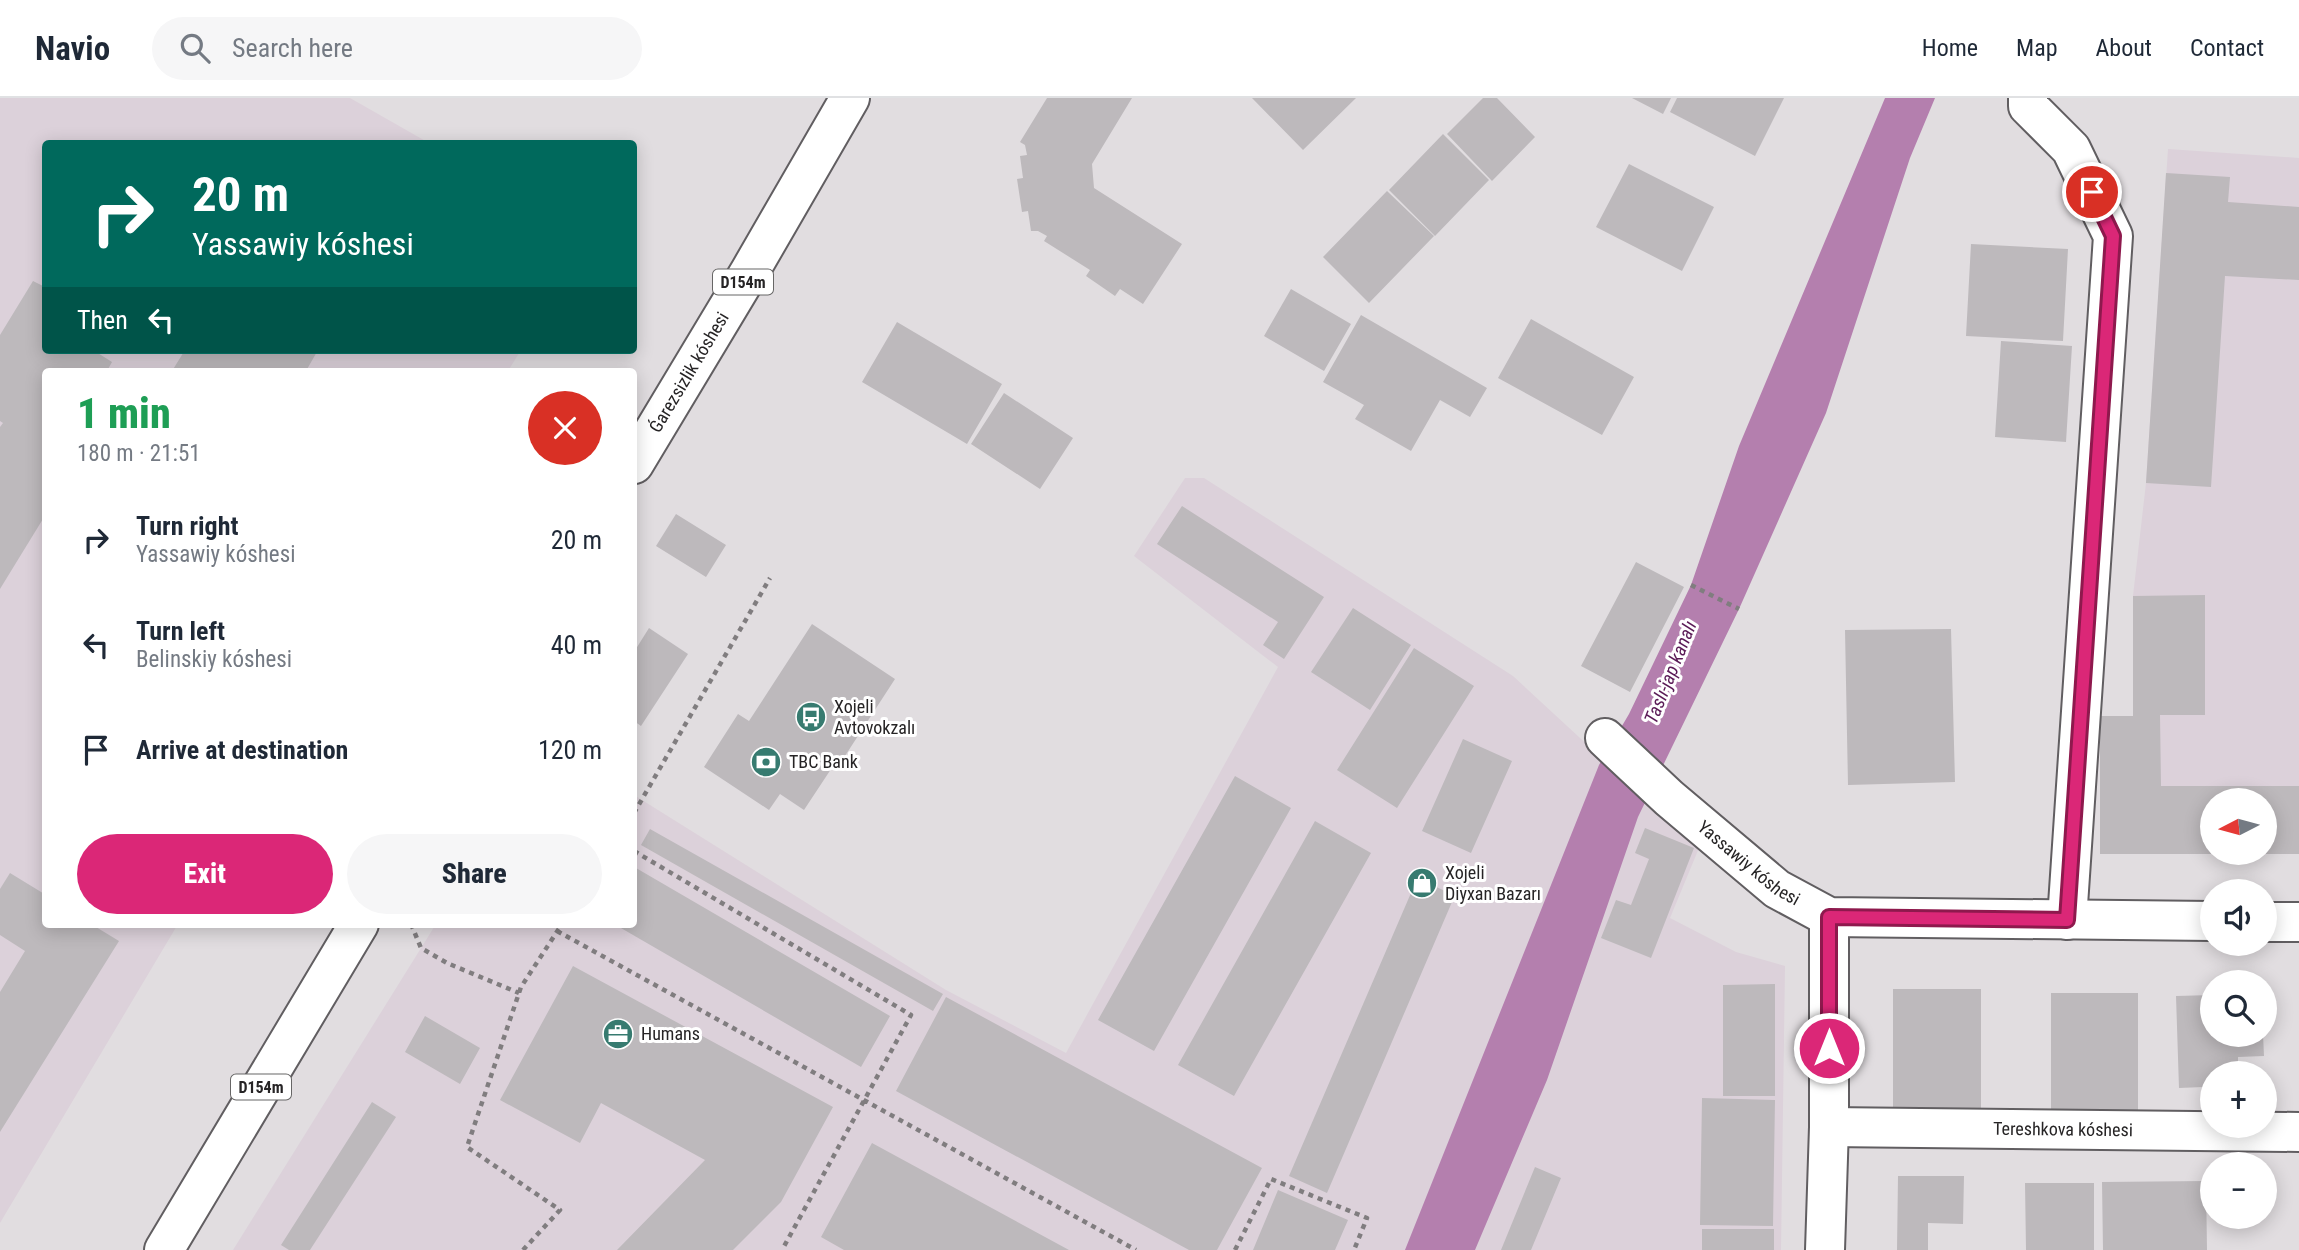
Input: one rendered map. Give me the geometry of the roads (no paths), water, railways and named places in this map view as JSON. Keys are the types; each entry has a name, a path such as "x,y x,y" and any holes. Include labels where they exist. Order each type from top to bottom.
{"street":[{"name":"Ǵarezsizlik kóshesi","path":"637,459 850,98"},
{"path":"2028,98 2028,106 2071,149 2113,236 2067,920"},
{"name":"Yassawiy kóshesi","path":"1605,738 1669,798 1777,889 1829,917 2200,922"},
{"path":"1825,1250 1829,1127 1829,917"},
{"path":"2277,922 2299,922"},
{"name":"D154m","path":"164,1250 357,928"},
{"name":"Tereshkova kóshesi","path":"1829,1127 2299,1132"}],"water":[{"name":"Taslı-jap kanalı","path":"1885,98 1935,98 1910,158 1826,413 1739,609 1638,817 1547,1080 1475,1250 1405,1250 1599,765 1629,714 1691,585 1739,446"}],"place":[{"name":"Xojeli Avtovokzalı","path":"811,717"},
{"name":"TBC Bank","path":"766,762"},
{"name":"Xojeli Diyxan Bazarı","path":"1422,883"},
{"name":"Humans","path":"618,1034"}]}
